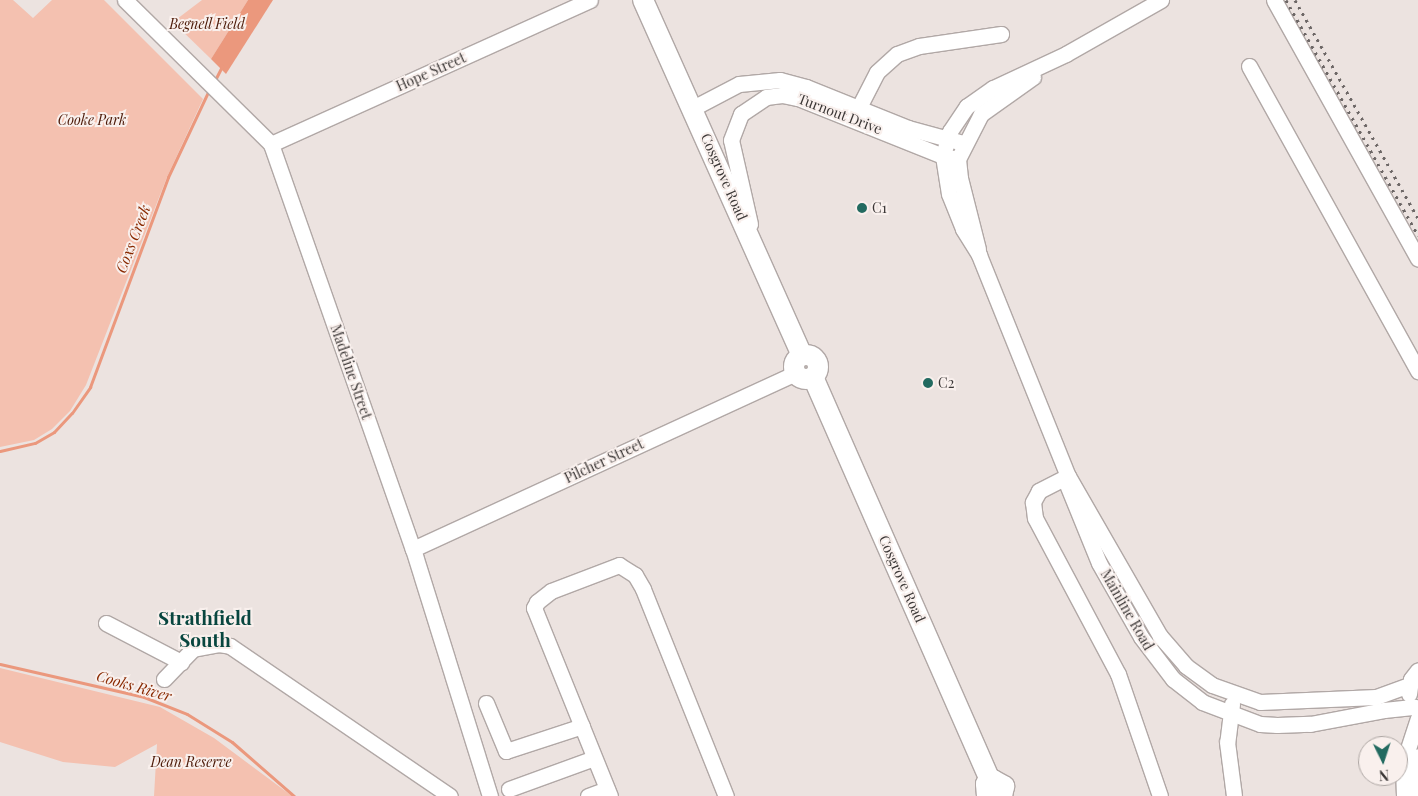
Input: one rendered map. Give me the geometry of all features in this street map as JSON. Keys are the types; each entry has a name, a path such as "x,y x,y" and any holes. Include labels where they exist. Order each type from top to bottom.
{"main road":[{"name":"Cosgrove Road","path":"643,0 755,247 803,368 989,792"}],"street":[{"name":"Madeline Street","path":"125,0 272,144 413,549 490,796"},
{"name":"Hope Street","path":"272,144 590,0"},
{"name":"Mainline Road","path":"1162,0 1066,54 983,93 961,113 947,139 943,156 949,194 963,229 980,255 1068,476 1172,652 1212,686 1234,696 1260,702 1376,697 1409,686"},
{"path":"1274,0 1418,259"},
{"path":"856,113 877,72 897,54 919,46 1002,34"},
{"name":"Mainline Road","path":"980,255 975,226 960,178 958,159 964,144 981,114 1066,54"},
{"path":"1249,66 1418,371"},
{"name":"Turnout Drive","path":"693,108 739,84 770,79 792,82 943,156 958,159"},
{"name":"Turnout Drive","path":"755,247 732,149 733,130 742,114 755,102 782,94 964,144"},
{"name":"Pilcher Street","path":"413,549 803,368"},
{"name":"Mainline Road","path":"1068,476 1066,486 1099,562 1141,637 1173,679 1202,702 1229,714 1260,724 1310,724 1384,710 1417,712"},
{"path":"1068,476 1039,491 1033,502 1035,518 1118,674 1160,796"},
{"path":"588,796 608,792 534,608 536,602 551,592 606,568 620,565 635,575 643,589 726,796"},
{"path":"106,622 180,662"},
{"path":"164,679 193,650 203,646 230,646 450,796"},
{"path":"1404,796 1403,764 1417,712 1409,686 1418,670"},
{"path":"1234,696 1229,714 1228,756 1234,796"},
{"path":"486,703 506,751 582,726"},
{"path":"1414,796 1418,756"},
{"path":"490,796 511,793 594,758"}],"green space":[{"name":"Cooke Park","path":"0,0 13,0 33,18 52,0 104,0 203,99 167,177 86,385 70,411 52,429 34,440 0,447"},
{"name":"Begnell Field","path":"202,0 248,0 211,59 173,22"},
{"name":"Dean Reserve","path":"0,668 160,707 214,738 292,796 154,796 157,744 115,767 63,762 0,742"}],"shaded area":[{"path":"248,0 273,0 226,74 211,59"}],"waterway":[{"name":"Coxs Creek","path":"215,80 222,66"},
{"name":"Coxs Creek","path":"0,451 35,443 54,432 72,413 90,387 168,177 209,90"},
{"name":"Cooks River","path":"0,664 144,697 187,714 232,742 294,796"}],"railway":[{"path":"1286,0 1418,235"},
{"path":"1295,0 1418,218"}],"place":[{"name":"C1","path":"862,208"},
{"name":"C2","path":"928,383"}],"district":[{"name":"Strathfield South","path":"205,629"}]}
